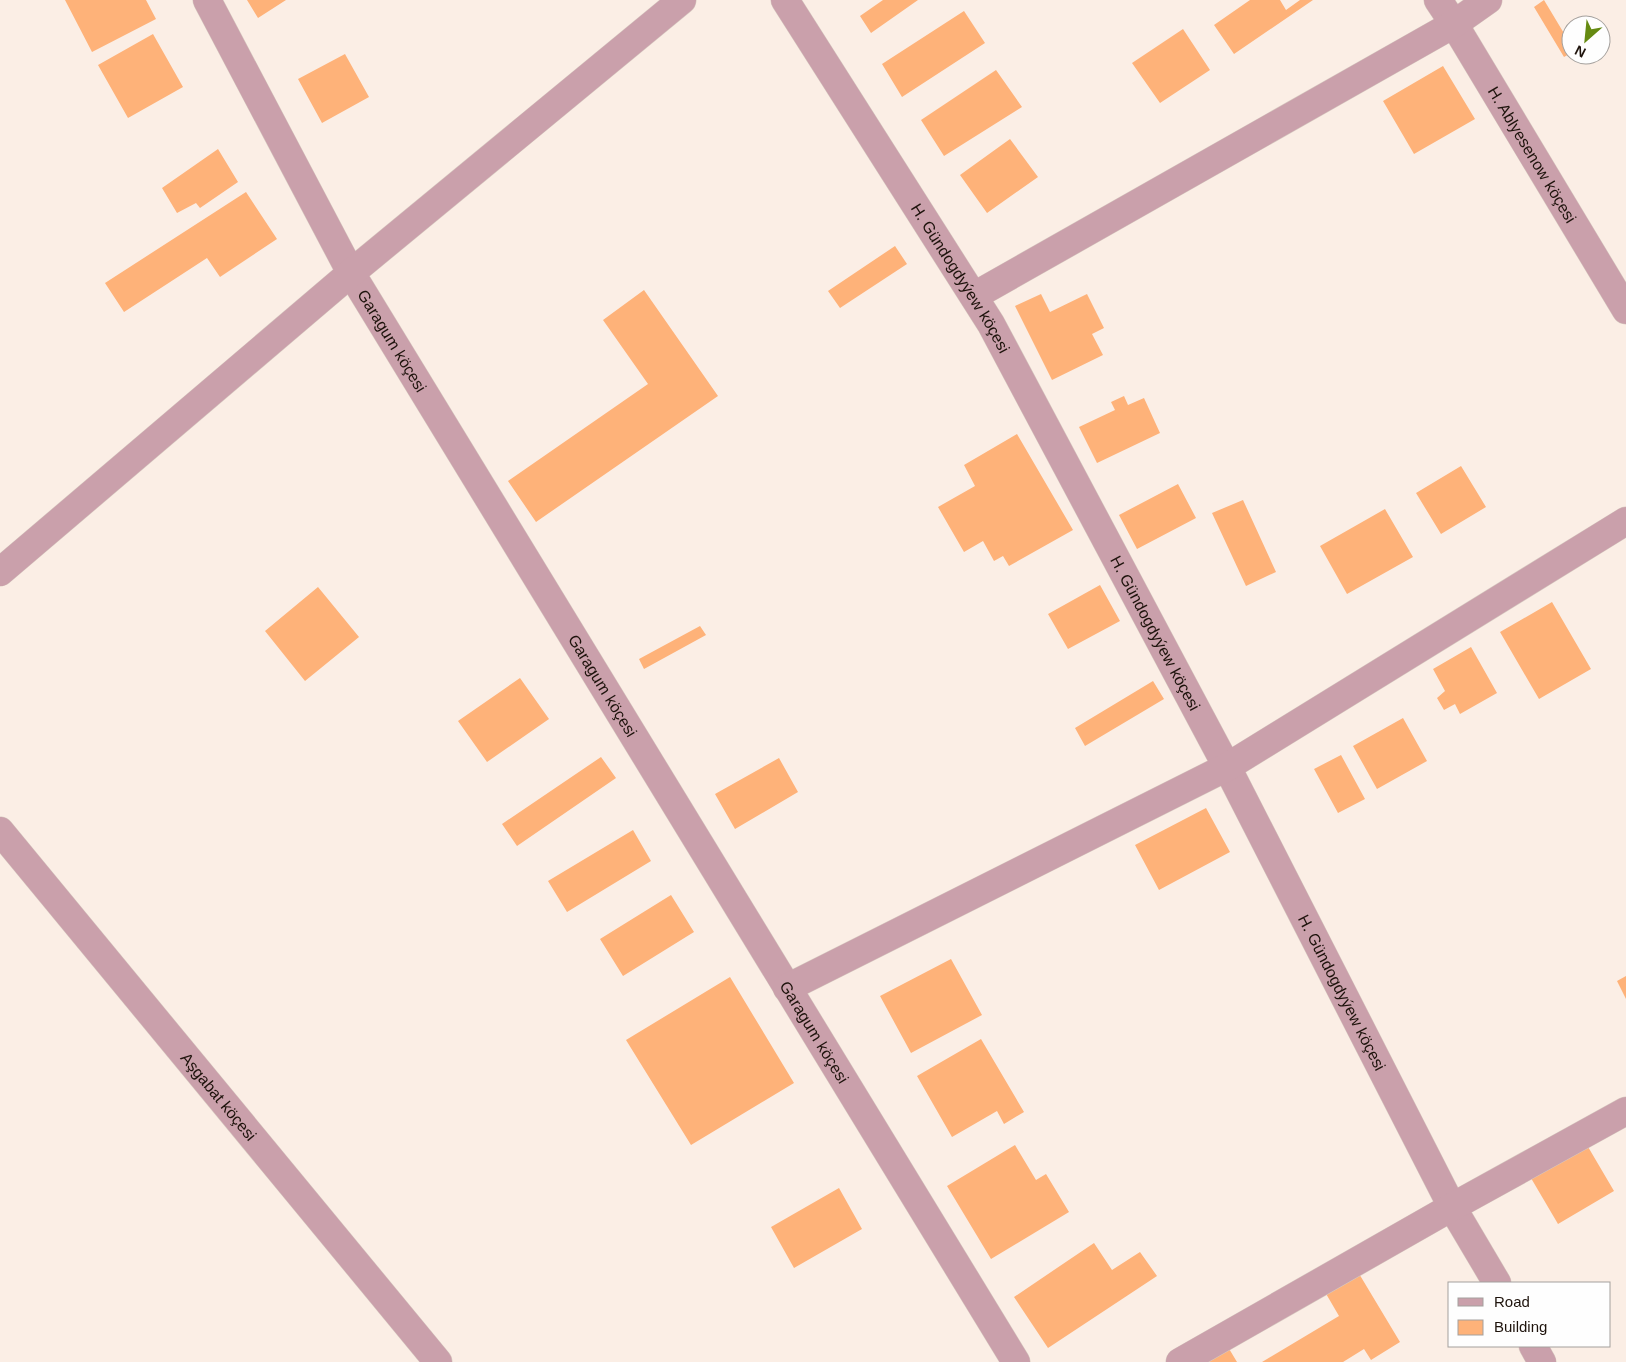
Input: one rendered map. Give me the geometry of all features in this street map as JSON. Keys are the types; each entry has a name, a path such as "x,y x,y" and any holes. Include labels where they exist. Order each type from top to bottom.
{"street":[{"name":"Garagum köçesi","path":"207,0 352,273 1016,1362"},
{"path":"0,572 352,273 682,0"},
{"name":"H. Gündogdyýew köçesi","path":"785,0 991,324 1227,768 1452,1207 1496,1282"},
{"name":"H. Ablyesenow köçesi","path":"1438,0 1626,310"},
{"path":"974,296 1454,24 1488,0"},
{"path":"788,988 1227,768 1626,521"},
{"name":"Aşgabat köçesi","path":"0,831 438,1362"},
{"path":"1180,1362 1452,1207 1626,1111"},
{"path":"1534,1347 1542,1362"}],"building":[{"path":"65,0 146,0 156,19 92,52"},
{"path":"247,0 286,0 258,18"},
{"path":"883,0 918,0 871,33 860,16"},
{"path":"1250,0 1280,0 1286,10 1300,0 1313,0 1234,54 1214,25"},
{"path":"1544,0 1561,28 1561,52 1534,7"},
{"path":"964,11 985,43 902,97 882,64"},
{"path":"1183,29 1210,70 1160,103 1132,63"},
{"path":"153,34 183,87 128,118 98,65"},
{"path":"345,54 369,97 322,123 298,79"},
{"path":"1443,66 1475,119 1414,154 1383,101"},
{"path":"996,70 1022,107 944,156 921,120"},
{"path":"1010,139 1038,177 987,213 960,175"},
{"path":"218,149 238,182 200,208 196,203 177,213 162,188"},
{"path":"246,192 277,239 220,277 207,258 124,312 105,283"},
{"path":"895,246 907,264 840,308 828,291"},
{"path":"644,290 718,396 536,522 508,481 648,384 603,320"},
{"path":"1041,294 1050,312 1087,294 1104,328 1092,334 1103,355 1052,380 1015,306"},
{"path":"1124,396 1128,405 1144,398 1160,433 1097,463 1079,427 1115,410 1111,402"},
{"path":"1017,434 1073,530 1009,566 1003,556 994,561 983,541 964,552 938,507 975,486 964,465"},
{"path":"1461,466 1486,507 1441,534 1416,493"},
{"path":"1178,484 1196,518 1137,549 1119,515"},
{"path":"1243,500 1276,572 1246,586 1212,513"},
{"path":"1385,509 1413,557 1347,594 1320,546"},
{"path":"1100,585 1120,621 1068,649 1048,614"},
{"path":"318,587 359,637 305,681 265,631"},
{"path":"1552,602 1591,669 1539,699 1500,632"},
{"path":"700,626 706,635 644,669 639,659"},
{"path":"1471,647 1497,693 1460,714 1455,704 1444,710 1437,698 1445,691 1433,669"},
{"path":"520,678 549,719 487,762 458,721"},
{"path":"1153,681 1164,699 1085,746 1075,728"},
{"path":"1403,718 1427,761 1377,789 1353,746"},
{"path":"1341,755 1365,799 1338,813 1314,769"},
{"path":"601,757 616,778 517,846 502,824"},
{"path":"779,758 798,792 735,829 715,794"},
{"path":"1206,808 1230,852 1159,890 1135,845"},
{"path":"633,830 651,861 567,912 548,881"},
{"path":"671,895 694,932 623,976 600,939"},
{"path":"951,959 982,1015 911,1053 880,996"},
{"path":"1626,976 1626,999 1617,981"},
{"path":"730,977 794,1083 691,1145 626,1040"},
{"path":"981,1039 1024,1112 1004,1124 997,1111 952,1137 917,1076"},
{"path":"1584,1140 1614,1191 1558,1224 1528,1173"},
{"path":"1015,1145 1036,1180 1046,1174 1069,1212 991,1259 947,1186"},
{"path":"839,1188 862,1229 794,1268 771,1227"},
{"path":"1094,1243 1112,1270 1140,1252 1157,1276 1048,1348 1014,1297"},
{"path":"1358,1272 1400,1342 1371,1360 1364,1349 1343,1362 1262,1362 1339,1316 1325,1292"},
{"path":"1228,1347 1237,1362 1203,1362"}]}
